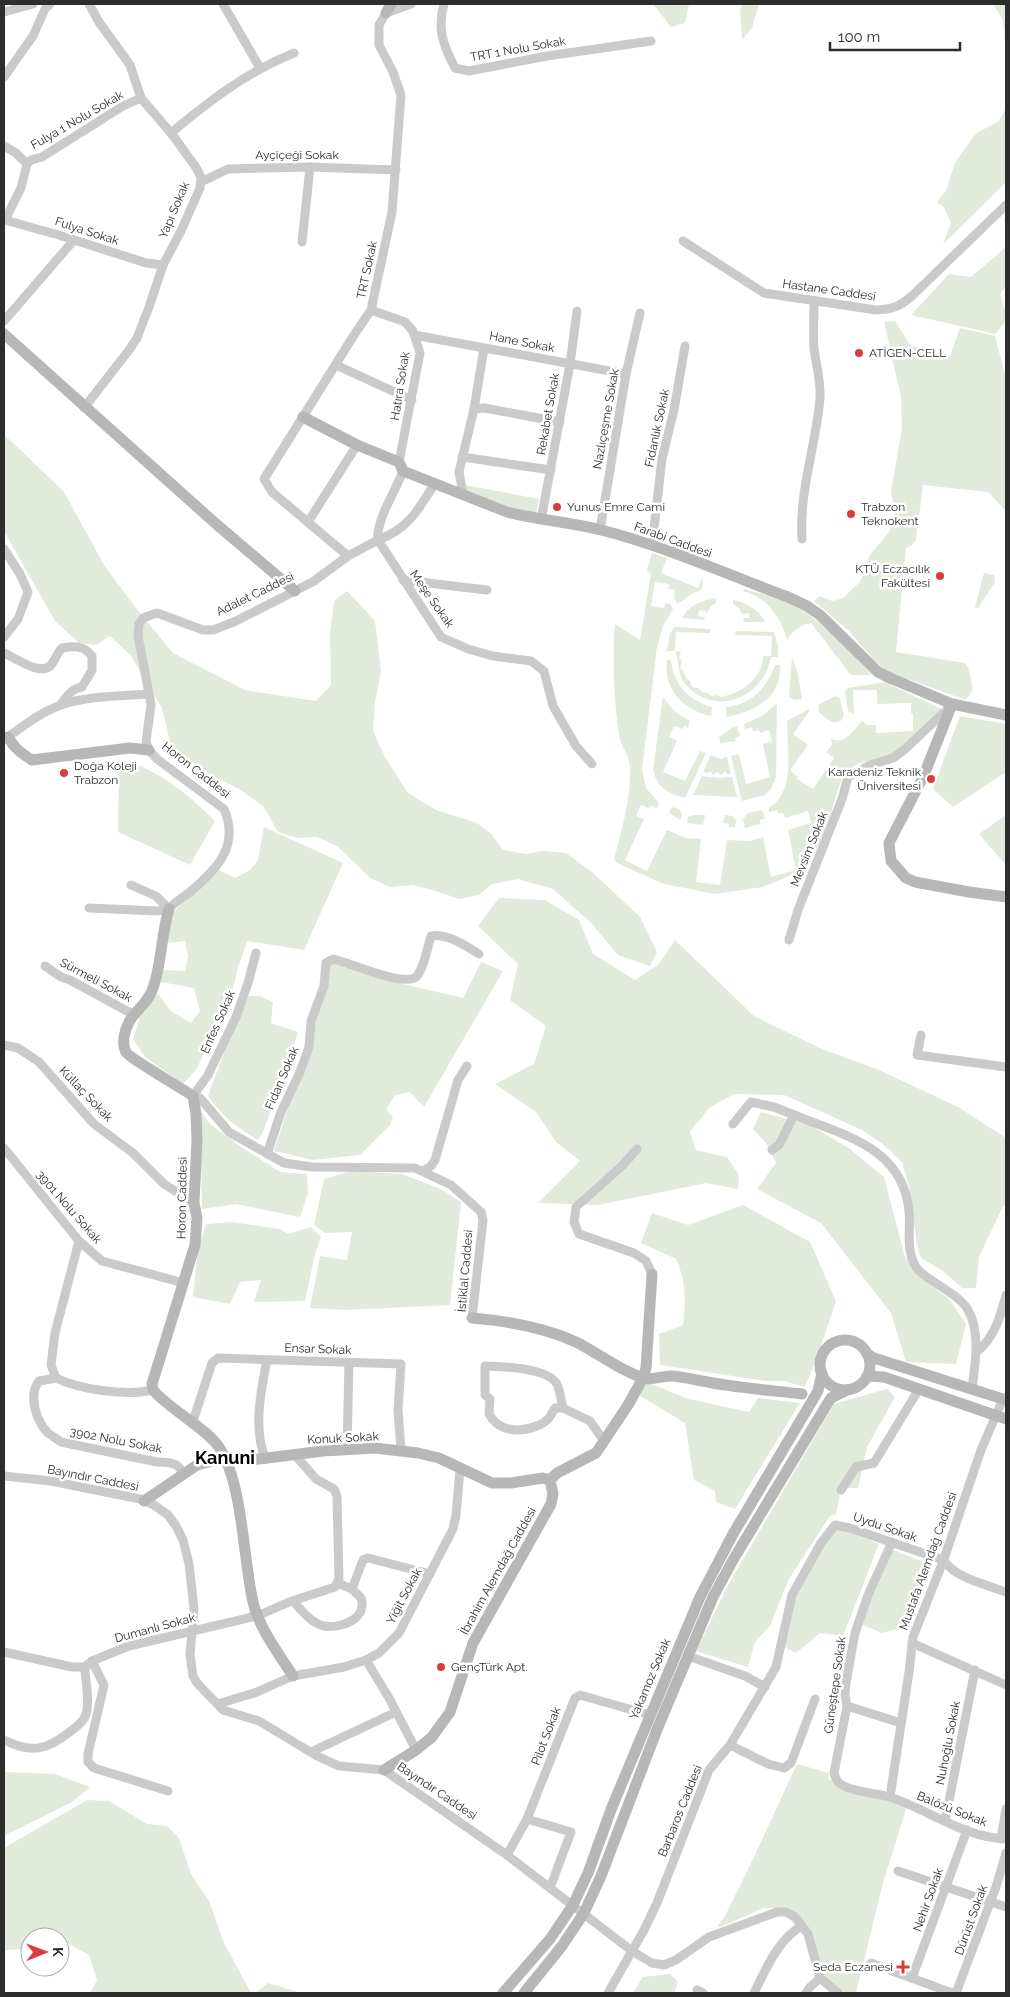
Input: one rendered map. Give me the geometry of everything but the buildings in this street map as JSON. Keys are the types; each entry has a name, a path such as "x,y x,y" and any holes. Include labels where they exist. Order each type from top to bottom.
{"street":[{"path":"4,12 32,4"},
{"path":"4,77 33,36 45,9 50,4"},
{"name":"Yapı Sokak","path":"84,408 137,338 163,265 181,232 201,182 201,177 195,166 171,133 141,98 130,65 98,22 89,4"},
{"path":"223,4 260,68"},
{"name":"TRT Sokak","path":"348,556 272,492 264,479 372,310 392,212 401,95 380,45 379,25 388,8 411,4"},
{"name":"TRT 1 Nolu Sokak","path":"444,4 441,15 441,37 455,68 469,71 547,56 651,41"},
{"path":"171,133 222,92 260,68 294,53"},
{"name":"Fulya 1 Nolu Sokak","path":"4,220 21,188 27,164 32,160 42,157 123,106 141,98"},
{"path":"4,146 16,153 27,164"},
{"path":"302,242 310,167"},
{"name":"Ayçiçeği Sokak","path":"201,182 228,169 310,167 396,170"},
{"name":"Hastane Caddesi","path":"683,241 764,293 876,310 896,308 913,295 1006,205"},
{"name":"Fulya Sokak","path":"4,220 146,263 163,265"},
{"path":"4,321 74,240"},
{"path":"802,539 800,518 802,499 820,398 819,374 814,349 814,302"},
{"name":"Hatıra Sokak","path":"372,310 405,322 414,335 420,353 401,466"},
{"name":"Rekabet Sokak","path":"541,520 570,364 577,311"},
{"name":"Nazlıçeşme Sokak","path":"600,530 626,374 640,313"},
{"path":"4,334 215,524 295,591"},
{"name":"Hane Sokak","path":"414,335 626,374"},
{"name":"Fidanlık Sokak","path":"652,546 662,459 674,410 685,346"},
{"path":"463,494 459,472 474,409 484,348"},
{"path":"336,365 412,400"},
{"path":"474,409 484,408 560,422"},
{"name":"Farabi Caddesi","path":"303,417 435,483 507,512 600,530 652,546 808,606 835,628 878,672 906,686 952,704 968,709 1006,715"},
{"path":"308,522 357,445"},
{"path":"462,457 551,470"},
{"path":"401,466 383,516 378,540 393,535 404,526 417,512 435,483"},
{"name":"Adalet Caddesi","path":"149,750 146,742 151,704 138,636 139,624 143,618 157,613 203,630 213,630 234,622 314,581 348,556 378,540"},
{"name":"Meşe Sokak","path":"378,540 441,637 468,649 493,656 531,661 544,671 552,706 576,746 592,764"},
{"path":"4,549 25,582 28,592 18,619 4,637"},
{"path":"403,580 487,590"},
{"path":"4,653 38,668 45,668 51,666 62,648 81,646 87,650 92,656 92,670 82,687 75,688 70,692 61,704"},
{"path":"149,750 130,748 32,760 12,746 6,738 39,715 61,704 106,697 150,694"},
{"path":"952,704 924,775 889,843 891,861 906,878 915,882 969,892 1006,896"},
{"name":"Mevsim Sokak","path":"789,940 798,910 842,799 848,777 870,765 893,758 952,704"},
{"name":"Farabi Caddesi","path":"991,712 1006,712"},
{"name":"Horon Caddesi","path":"149,750 157,760 224,809 229,820 230,836 228,848 219,863 202,882 188,894 174,902 169,909"},
{"path":"131,884 156,896 169,909"},
{"path":"89,908 157,911 169,909"},
{"path":"169,909 164,924 154,986 149,999 130,1020 125,1032 126,1052 134,1060 193,1096"},
{"name":"Fidan Sokak","path":"267,1154 281,1112 300,1072 309,1047 311,1021 324,986 326,963 334,959 395,979 407,980 415,978 420,972 431,936 438,935 479,954"},
{"name":"Enfes Sokak","path":"193,1096 208,1076 236,1017 256,953"},
{"name":"Sürmeli Sokak","path":"45,966 61,978 70,980 136,1014"},
{"path":"921,1035 917,1055 1006,1067"},
{"name":"Küllaç Sokak","path":"4,1044 18,1048 39,1062 94,1124 133,1153 164,1184 194,1203"},
{"path":"423,1171 431,1166 435,1160 458,1080 467,1066"},
{"name":"Horon Caddesi","path":"152,1390 152,1384 195,1245 197,1231 194,1203 197,1140 193,1096"},
{"name":"İstiklal Caddesi","path":"193,1096 200,1098 229,1132 284,1163 312,1167 414,1168 451,1184 481,1212 483,1226 472,1318 512,1321 528,1325 575,1342 644,1378"},
{"path":"733,1124 751,1102 774,1107 858,1140 889,1162 900,1179 908,1205 910,1224 908,1241 910,1253 917,1268 954,1295 968,1310 973,1323 977,1352 972,1389"},
{"path":"772,1150 779,1145 794,1115"},
{"name":"3901 Nolu Sokak","path":"4,1148 79,1241 102,1261 184,1282"},
{"path":"550,1480 557,1473 596,1453 644,1378 652,1274 646,1261 634,1253 578,1234 574,1222 576,1207 622,1166 637,1149"},
{"path":"79,1241 54,1340 51,1365 56,1378 66,1383 91,1389 130,1393 152,1390 219,1447 237,1500 253,1604 292,1676"},
{"path":"977,1352 986,1344 1004,1317 1006,1296"},
{"path":"867,1354 870,1362 867,1376 862,1384 847,1390 831,1386 822,1373 822,1357 832,1344 848,1341 856,1343 874,1358 1005,1399"},
{"name":"Ensar Sokak","path":"192,1424 212,1363 218,1358 401,1364 398,1410 401,1450"},
{"path":"265,1458 261,1448 260,1423 262,1384 267,1360"},
{"path":"347,1449 349,1363"},
{"path":"563,1408 557,1383 548,1377 517,1368 485,1366 485,1395 490,1399 489,1414 503,1428 533,1428 549,1418 554,1408 563,1408 590,1421 604,1441"},
{"name":"Yakamoz Sokak","path":"503,1993 550,1939 573,1905 588,1873 612,1806 700,1597 733,1534 818,1391 822,1373"},
{"path":"644,1378 672,1376 725,1385 802,1394"},
{"path":"867,1376 884,1377 1001,1417"},
{"name":"3902 Nolu Sokak","path":"56,1378 39,1381 34,1387 37,1413 48,1433 61,1442 156,1462 172,1463 179,1466 184,1474"},
{"path":"840,1490 856,1467 874,1463 919,1389"},
{"name":"Yakamoz Sokak","path":"524,1993 562,1946 584,1913 601,1876 658,1727 713,1597 733,1560 831,1398 847,1390"},
{"name":"Mustafa Alemdağ Caddesi","path":"890,1797 915,1630 943,1560 981,1450 1001,1417 1005,1399"},
{"name":"Konuk Sokak","path":"144,1501 197,1465 224,1458 251,1460 347,1449 375,1448 401,1450 439,1458 492,1483 511,1483 543,1478 550,1480"},
{"path":"293,1601 316,1623 324,1626 342,1625 351,1622 362,1608 361,1598 352,1589 337,1583 339,1579 339,1555 337,1496 334,1489 316,1479 295,1454"},
{"name":"Yiğit Sokak","path":"218,1704 257,1692 292,1676 344,1667 366,1660 379,1653 399,1633 452,1530 456,1516 460,1469"},
{"name":"Bayındır Caddesi","path":"4,1476 51,1480 144,1501 154,1505 168,1515 183,1540 188,1564 194,1608 190,1655 193,1676 197,1683 223,1710 259,1721 311,1752 339,1766 384,1770 507,1855 632,1951 652,1963 664,1964 676,1960 709,1937 777,1912 786,1912 795,1916 808,1934 820,1978"},
{"name":"İbrahim Alemdağ Caddesi","path":"384,1770 416,1750 432,1737 450,1712 473,1643 549,1510 553,1494 550,1480"},
{"name":"Uydu Sokak","path":"835,1525 850,1528 943,1560 949,1568 959,1575 1006,1592"},
{"name":"Barbaros Caddesi","path":"608,1993 657,1903 709,1770 730,1745 776,1667 792,1595 821,1543 835,1525"},
{"name":"Güneştepe Sokak","path":"890,1797 843,1786 835,1779 834,1773 847,1706 845,1695 846,1683 855,1634 868,1595 892,1542"},
{"path":"352,1589 363,1560 368,1558 430,1574"},
{"name":"Dumanlı Sokak","path":"88,1664 129,1646 258,1616 293,1601 335,1587 337,1583"},
{"path":"912,1643 1006,1685"},
{"path":"4,1652 72,1667 88,1664"},
{"path":"688,1656 745,1676 765,1687"},
{"path":"366,1660 416,1750"},
{"path":"4,1740 22,1748 43,1748 60,1740 76,1727 84,1718 87,1704 88,1664"},
{"path":"88,1664 104,1685 88,1754 88,1762 94,1768 168,1791"},
{"name":"Nuhoğlu Sokak","path":"945,1821 975,1670"},
{"name":"Pilot Sokak","path":"507,1855 527,1819 575,1698 580,1695 650,1715"},
{"path":"730,1745 768,1764 784,1768 791,1763 814,1699"},
{"path":"847,1706 901,1723"},
{"path":"311,1752 396,1712"},
{"name":"Balözü Sokak","path":"890,1797 967,1830 1004,1839"},
{"path":"1004,1839 1006,1809"},
{"path":"527,1819 571,1832 550,1888"},
{"name":"Nehir Sokak","path":"912,1978 967,1830"},
{"name":"Dürüst Sokak","path":"956,1993 991,1902 1006,1854"},
{"path":"898,1871 1006,1907"},
{"path":"754,1993 764,1972 787,1936 802,1926"},
{"path":"871,1963 952,1993"},
{"path":"806,1993 820,1978 838,1993"}],"shaded area":[{"path":"653,4 689,4 685,23 671,27"},
{"path":"742,4 759,4 752,28 742,40 740,11"},
{"path":"994,4 1006,4 1006,51 1003,21"},
{"path":"1006,108 1006,182 943,244 951,223 944,207 937,202 946,191 955,163 975,134 999,121"},
{"path":"1006,247 1006,286 1000,294 1006,313 1006,321 995,334 911,315 949,274 971,277"},
{"path":"895,321 911,346 950,356 960,328 995,336 1006,379 1006,511 988,492 923,485 916,540 906,548 896,652 965,663 969,669 973,690 966,700 888,672 874,660 849,631 814,601 820,596 832,601 843,598 860,582 870,555 889,532 892,525 895,513 891,491 902,428 901,397 884,322"},
{"path":"4,436 64,492 104,565 173,653 245,690 316,701 331,685 330,635 334,601 347,591 375,621 381,671 375,703 373,731 385,757 408,793 436,810 477,823 491,834 503,850 526,854 544,851 566,853 592,872 640,917 657,952 650,966 618,955 591,923 553,889 518,879 492,884 479,895 459,899 413,885 390,887 370,878 337,846 317,837 297,838 278,832 263,806 239,789 211,775 186,758 170,742 162,708 131,656 110,636 96,645 79,643 55,621 4,531"},
{"path":"466,485 539,499 537,511 530,514 466,492"},
{"path":"652,553 667,558 661,573 698,588 703,576 702,589 678,604 674,599 675,590 668,589 669,584 655,582 651,606 664,608 666,603 670,604 673,609 663,626 657,647 642,770 646,788 659,803 657,808 651,805 649,808 641,805 636,816 644,819 625,860 647,871 667,830 686,838 701,839 696,882 720,885 727,840 750,841 763,837 771,877 796,870 788,830 811,823 808,811 785,818 784,813 778,814 777,810 769,812 769,808 778,801 787,780 787,721 809,709 809,712 793,734 808,745 790,770 798,777 797,779 813,789 834,758 826,752 832,745 831,739 841,740 845,738 862,721 867,725 876,725 876,733 913,731 911,703 877,704 877,690 853,690 854,714 848,711 845,691 848,688 885,682 941,709 903,747 888,756 857,764 843,774 827,826 816,851 799,872 763,887 715,894 664,884 617,863 614,859 623,825 630,780 629,759 620,739 617,722 614,665 615,624 640,640 651,574 647,570"},
{"path":"984,573 994,575 995,582 978,608 975,608"},
{"path":"744,589 783,600 806,613 836,638 872,675 851,675 811,623 797,629 787,640 777,616 772,610 759,598 743,591"},
{"path":"715,598 716,603 711,606 706,614 705,611 699,610 698,616 705,617 704,620 683,618 692,607"},
{"path":"733,600 752,607 765,622 744,622 743,618 749,618 749,613 742,614 739,608 733,604"},
{"path":"675,627 710,629 710,633 676,632 675,651 667,651 670,633"},
{"path":"736,631 774,632 778,646 778,657 771,657 767,670 760,682 750,691 738,698 726,701 713,701 700,696 684,682 681,678 675,651 681,652 679,657 682,661 680,668 690,681 692,687 698,688 711,696 717,695 722,697 739,691 750,683 761,668 763,656 771,656 772,636 735,635"},
{"path":"792,657 798,674 802,699 794,700 789,697"},
{"path":"667,660 671,660 675,677 689,696 712,707 711,716 692,709 677,697 668,680"},
{"path":"775,665 780,665 779,678 774,692 769,698 749,711 726,717 726,707 743,703 763,688"},
{"path":"835,696 840,698 844,715 842,720 832,722 819,712 818,705"},
{"path":"663,697 675,712 690,721 688,728 684,726 683,729 674,726 669,737 677,741 663,772 685,781 700,751 706,753 685,798 664,789 658,782 653,770"},
{"path":"777,703 776,777 771,789 765,795 742,801 731,756 739,754 746,784 770,777 763,744 772,741 769,730 760,733 759,730 753,732 752,727 745,729 744,724 762,716"},
{"path":"960,716 1006,724 1006,772 953,807 933,789"},
{"path":"737,726 740,736 735,738 736,741 720,743 719,737"},
{"path":"711,755 721,759 727,757 731,774 727,774 725,771 721,775 717,772 714,775 711,771 703,772"},
{"path":"119,759 147,769 171,783 215,821 190,865 118,832"},
{"path":"702,776 732,777 737,797 693,795"},
{"path":"672,807 679,809 682,815 680,820 669,813"},
{"path":"762,810 765,818 760,820 760,824 745,828 743,819 748,813"},
{"path":"705,815 703,825 687,823 688,817"},
{"path":"725,815 732,816 736,820 735,827 728,827 729,824 723,823"},
{"path":"1006,815 1006,865 979,834"},
{"path":"264,827 343,863 304,950 247,941 238,967 231,997 196,1070 183,1084 145,1057 133,1039 142,1010 158,994 172,1012 191,1023 200,1011 194,988 161,982 161,970 185,971 188,956 185,941 167,943 170,916 215,868 235,878 250,870 258,860"},
{"path":"499,898 545,900 579,920 593,954 635,980 658,965 675,940 754,1016 822,1049 877,1069 958,1107 1006,1138 1006,1206 1003,1206 979,1257 976,1288 962,1288 943,1271 921,1258 917,1245 909,1186 902,1162 884,1145 862,1130 784,1095 734,1094 709,1108 690,1132 696,1150 727,1157 739,1175 738,1189 706,1183 598,1205 538,1203 580,1161 556,1142 536,1112 495,1084 534,1064 546,1026 510,1000 518,964 478,926"},
{"path":"481,962 503,971 424,1107 410,1092 395,1095 386,1110 393,1117 390,1125 360,1155 313,1160 274,1151 323,998 326,966 334,964 377,978 463,998"},
{"path":"245,996 260,996 273,1002 271,1023 298,1032 286,1070 263,1132 258,1140 230,1121 208,1096"},
{"path":"200,1110 210,1124 280,1172 307,1174 308,1193 300,1217 236,1204 202,1209"},
{"path":"761,1112 810,1125 850,1149 884,1177 905,1257 920,1277 949,1299 966,1324 956,1364 906,1362 891,1313 821,1223 757,1189 776,1163 766,1143 753,1129"},
{"path":"351,1171 402,1174 441,1189 461,1202 450,1305 346,1310 310,1308 320,1256 347,1260 352,1232 325,1233 314,1225 324,1179"},
{"path":"743,1205 810,1242 836,1301 805,1387 784,1381 766,1381 660,1365 659,1334 683,1325 685,1308 682,1275 676,1259 641,1243 652,1213 688,1225"},
{"path":"232,1222 280,1229 288,1234 311,1227 321,1237 315,1254 305,1301 254,1302 261,1280 240,1282 230,1304 193,1297 198,1248 206,1224"},
{"path":"645,1381 685,1398 749,1412 758,1398 800,1403 735,1509 716,1502 715,1491 694,1480 685,1423 640,1396"},
{"path":"887,1389 895,1397 867,1447 858,1488 841,1488 836,1514 830,1516 789,1579 770,1626 755,1642 748,1667 696,1651 728,1585 834,1404"},
{"path":"835,1526 879,1544 843,1636 820,1633 796,1653 783,1646 785,1611"},
{"path":"888,1548 926,1563 901,1628 882,1633 860,1624"},
{"path":"797,1764 829,1773 828,1779 907,1806 883,1883 856,1993 845,1993 823,1978 795,1914 784,1909 764,1908 720,1927 718,1926 725,1916 752,1861"},
{"path":"4,1772 55,1774 90,1787 72,1802 4,1836"},
{"path":"87,1800 109,1801 147,1824 167,1826 179,1838 191,1874 209,1901 224,1943 251,1993 90,1993 97,1980 89,1955 70,1945 70,1927 20,1927 20,1949 4,1950 4,1848"},
{"path":"670,1974 678,1982 674,1993 633,1993 643,1977"},
{"path":"268,1983 295,1991 297,1993 255,1993"}],"place":[{"name":"ATİGEN-CELL","path":"859,353"},
{"name":"Yunus Emre Cami","path":"557,507"},
{"name":"Trabzon Teknokent","path":"851,514"},
{"name":"KTÜ Eczacılık Fakültesi","path":"940,576"},
{"name":"Doğa Koleji Trabzon","path":"64,773"},
{"name":"Karadeniz Teknik Üniversitesi","path":"931,779"},
{"name":"GençTürk Apt.","path":"441,1667"},
{"name":"Seda Eczanesi","path":"903,1967"}],"district":[{"name":"Kanuni","path":"225,1458"}]}
